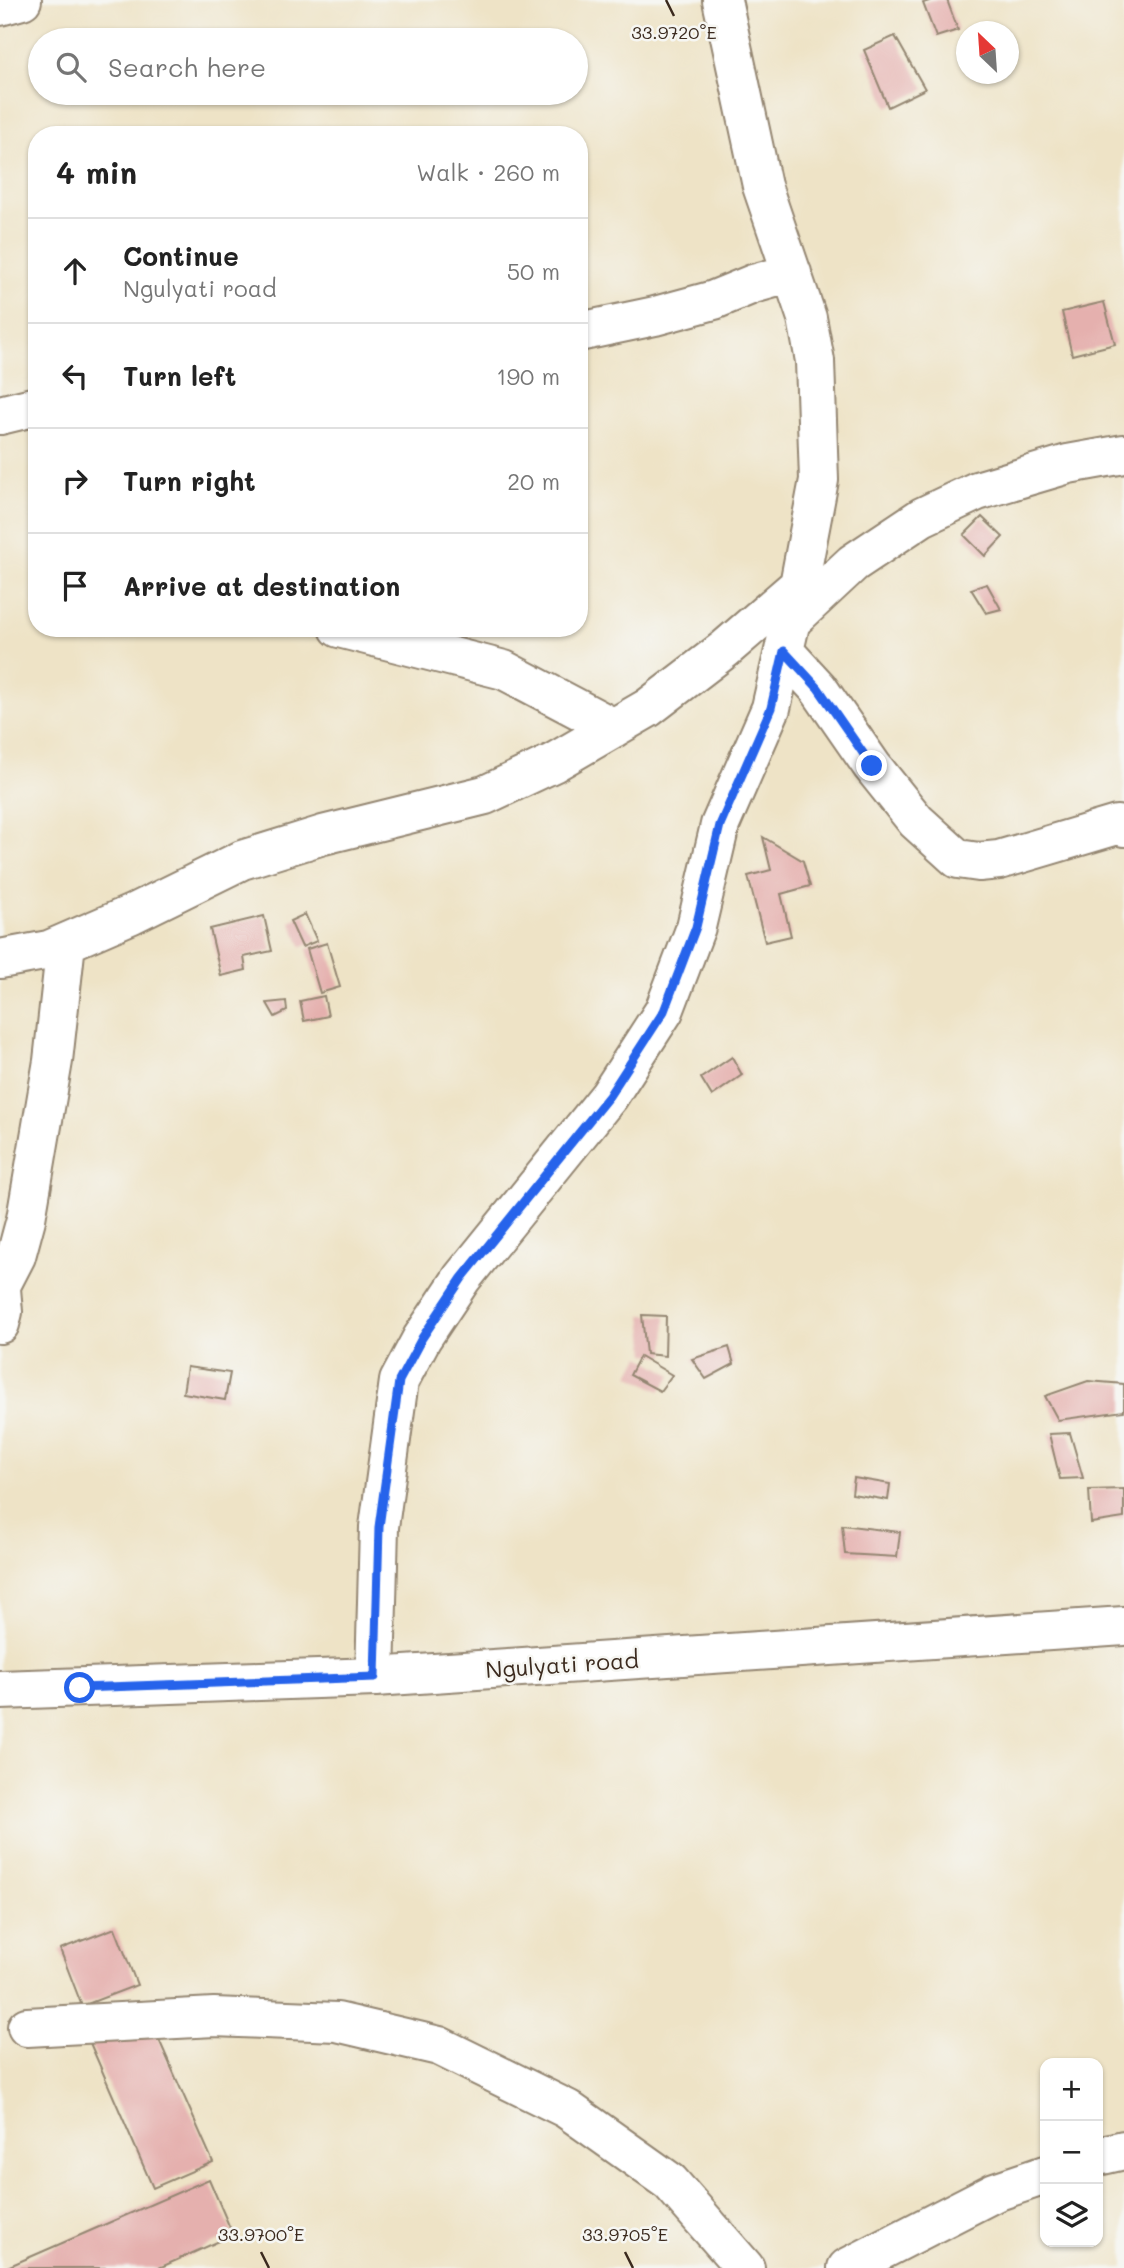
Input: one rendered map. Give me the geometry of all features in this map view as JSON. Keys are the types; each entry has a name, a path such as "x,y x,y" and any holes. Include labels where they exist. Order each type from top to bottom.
{"street":[{"path":"0,6 22,0"},
{"path":"375,1677 379,1527 399,1381 422,1338 462,1278 609,1096 664,1011 696,927 720,825 771,708 792,619 819,480 815,361 807,318 762,186 722,0"},
{"path":"588,330 655,317 702,304 753,284 792,273"},
{"path":"0,415 28,408"},
{"path":"0,959 49,950 132,914 242,860 323,835 485,795 553,763 648,708 714,658 792,619 853,563 922,517 977,491 1068,464 1124,454"},
{"path":"792,619 818,688 872,766 916,821 958,859 979,862 999,860 1056,841 1117,825 1124,827"},
{"path":"374,637 504,670 614,728"},
{"path":"0,1324 3,1312 1,1281 16,1256 26,1219 53,1061 66,943"},
{"name":"Ngulyati road","path":"0,1690 375,1677 1124,1626"},
{"path":"27,2027 214,2017 337,2022 439,2046 567,2109 670,2182 745,2268"},
{"path":"1103,2155 1124,2150"},
{"path":"847,2268 995,2192 1040,2177"}],"building":[{"path":"947,0 956,31 936,37 923,3"},
{"path":"895,36 925,89 888,107 864,50"},
{"path":"1104,302 1115,344 1072,355 1062,312"},
{"path":"982,517 1003,537 985,556 964,535"},
{"path":"987,584 1001,609 986,613 971,589"},
{"path":"763,837 803,861 810,886 781,894 791,936 765,942 748,876 771,870"},
{"path":"305,914 317,941 302,947 290,921"},
{"path":"264,916 272,951 244,957 246,970 221,976 210,929"},
{"path":"327,943 340,987 320,993 307,949"},
{"path":"324,996 328,1016 304,1021 300,1001"},
{"path":"286,1001 287,1011 275,1017 267,1003"},
{"path":"732,1057 742,1075 712,1096 701,1078"},
{"path":"642,1315 666,1316 665,1356 646,1354"},
{"path":"729,1347 734,1364 706,1379 692,1359"},
{"path":"640,1356 672,1375 660,1391 630,1375"},
{"path":"187,1367 230,1373 225,1400 183,1393"},
{"path":"1088,1381 1124,1384 1124,1411 1058,1420 1045,1396"},
{"path":"1070,1433 1083,1478 1060,1479 1049,1434"},
{"path":"854,1478 890,1484 888,1500 852,1494"},
{"path":"1124,1489 1124,1518 1091,1523 1089,1490"},
{"path":"842,1525 900,1532 897,1557 845,1554"},
{"path":"115,1928 137,1985 82,2006 60,1949"},
{"path":"149,2017 213,2162 153,2188 90,2043"},
{"path":"209,2179 233,2235 159,2268 5,2268"}],"route":[{"path":"80,1688 375,1677 379,1527 399,1381 422,1338 462,1278 609,1096 664,1011 696,927 720,825 771,708 784,651 818,688 872,766"}]}
